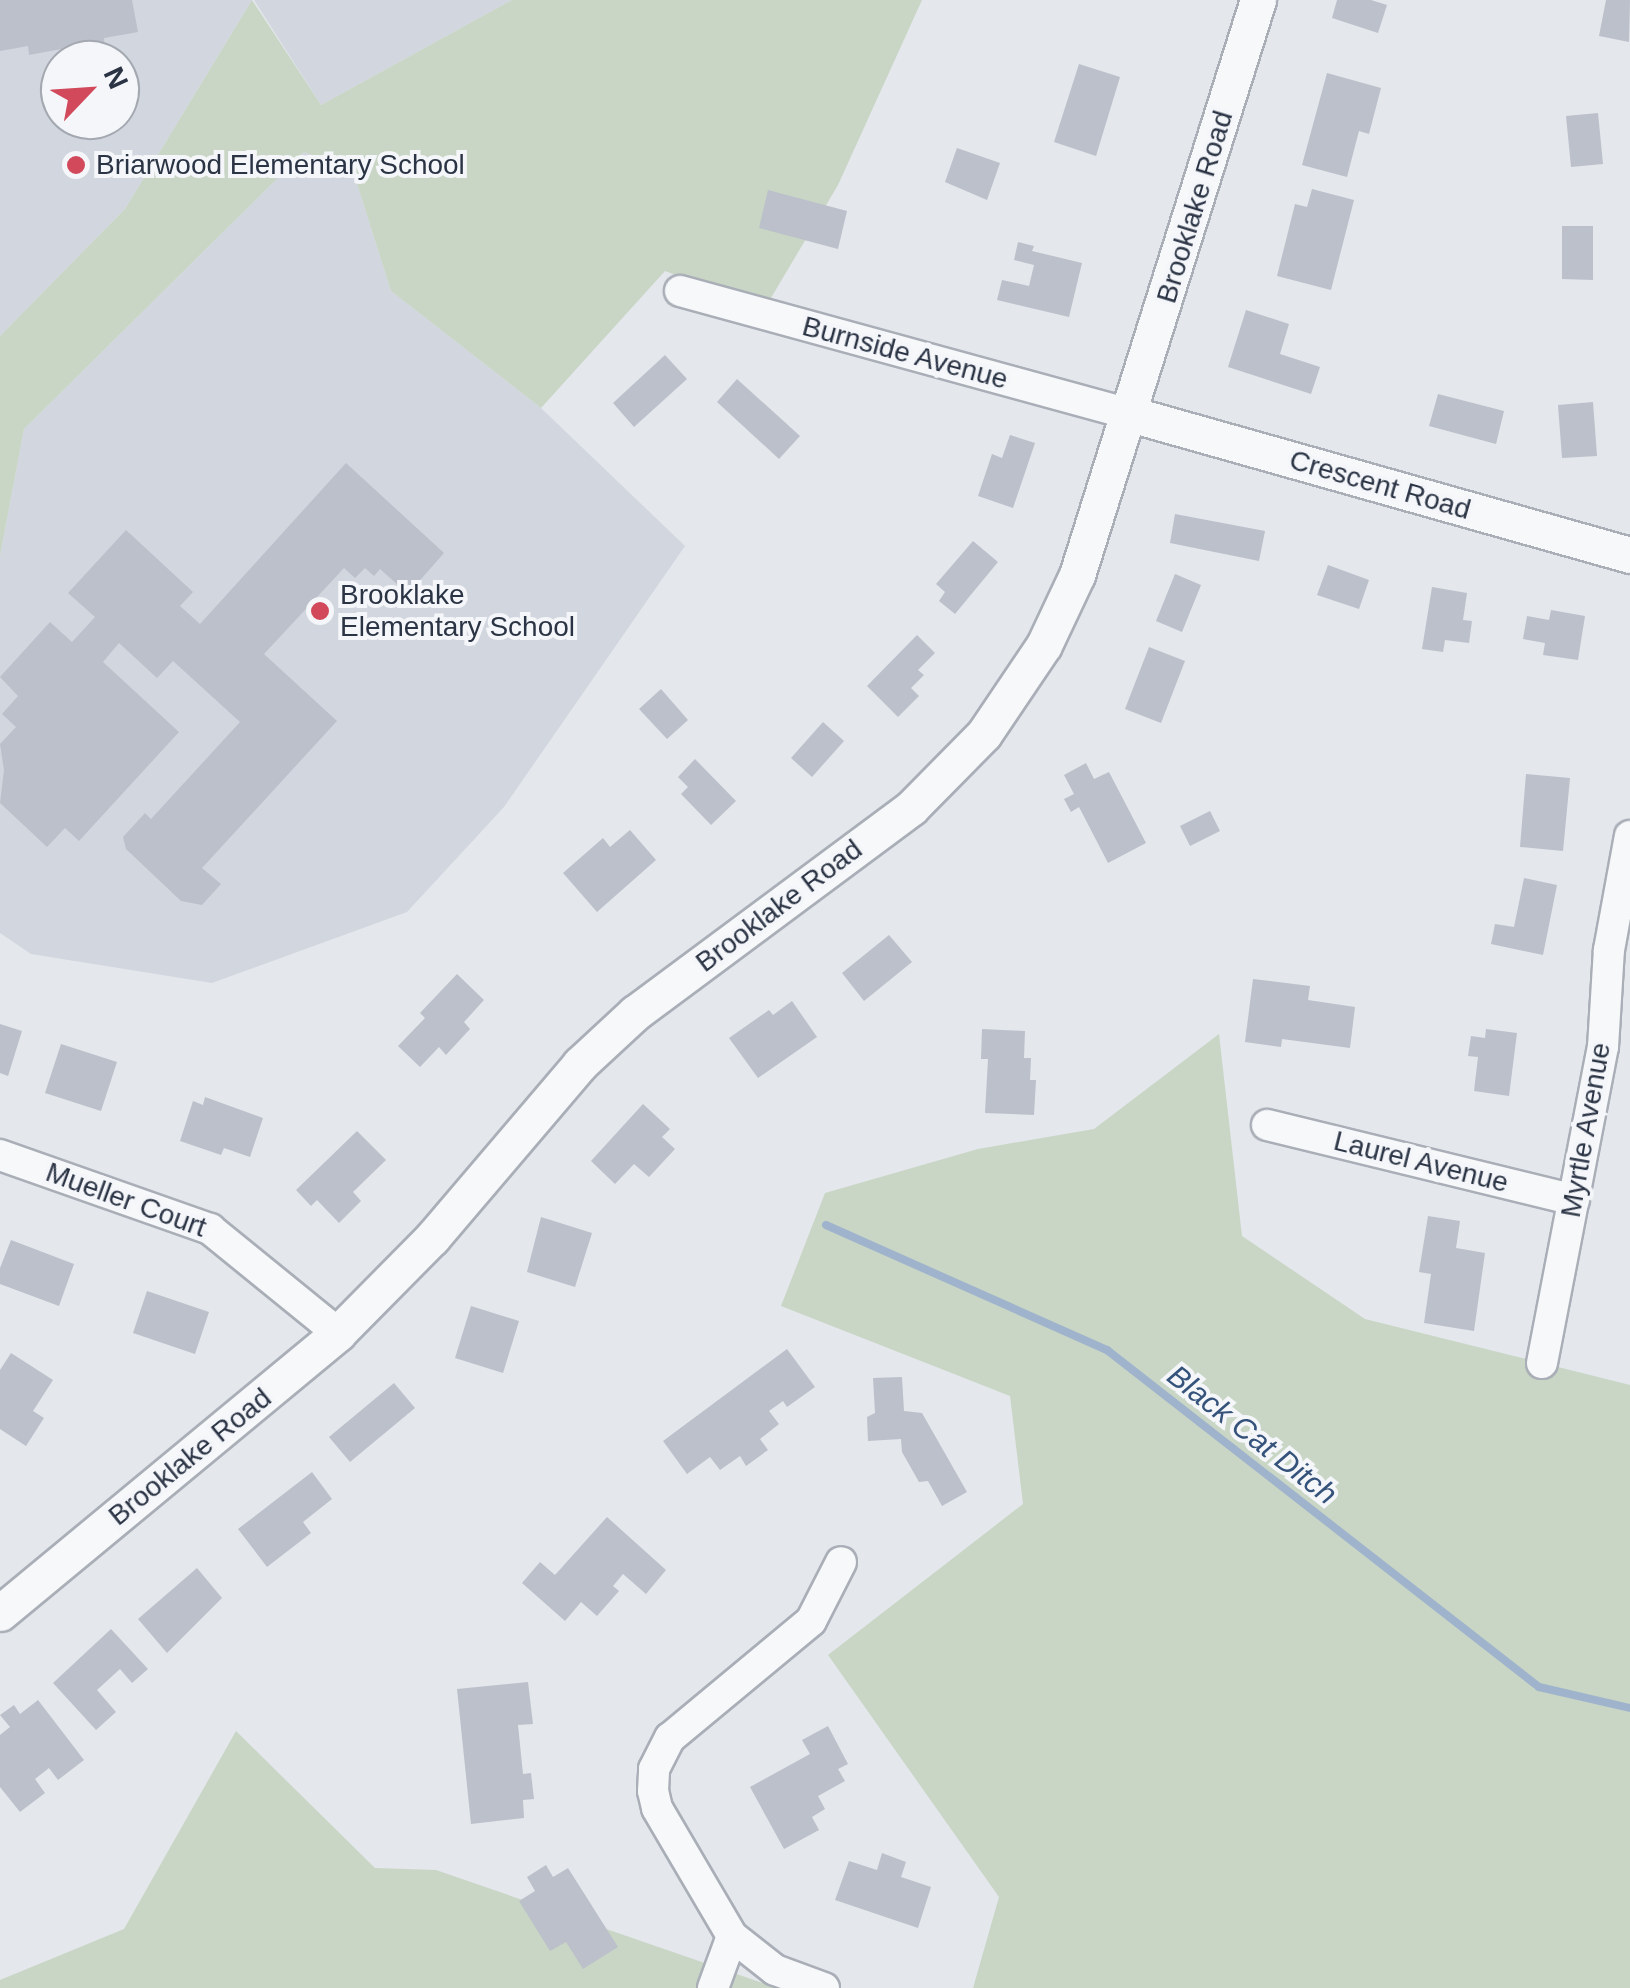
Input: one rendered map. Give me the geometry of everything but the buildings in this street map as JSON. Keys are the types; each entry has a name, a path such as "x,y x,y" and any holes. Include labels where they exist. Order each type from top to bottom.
{"street":[{"name":"Brooklake Road","path":"0,1614 338,1332 432,1238 580,1064 635,1012 911,808 984,734 1022,682 1060,613 1130,414 1258,0"},
{"name":"Burnside Avenue","path":"680,291 1130,414"},
{"name":"Crescent Road","path":"1130,414 1630,555"},
{"name":"Myrtle Avenue","path":"1542,1363 1603,1047 1615,898 1630,836"},
{"name":"Laurel Avenue","path":"1267,1125 1574,1200"},
{"name":"Mueller Court","path":"0,1155 210,1229 338,1332"},
{"path":"824,1988 776,1970 732,1936 657,1808 654,1768 670,1738 810,1621 841,1562"},
{"path":"712,1988 732,1936"}],"shaded area":[{"name":"Briarwood Elementary School","path":"0,0 252,0 125,209 0,336"},
{"name":"Briarwood Elementary School","path":"254,0 512,0 321,105"},
{"name":"Brooklake Elementary School","path":"304,152 353,171 391,291 541,408 685,546 504,807 407,912 212,983 31,954 0,933 0,556 24,429"}],"green space":[{"path":"252,0 321,105 512,0 922,0 838,185 765,308 665,271 541,408 391,291 353,171 304,152 24,429 0,556 0,336 125,209"},
{"path":"1219,1034 1242,1236 1365,1319 1630,1385 1630,1988 973,1988 999,1897 828,1655 1023,1504 1010,1396 781,1306 825,1193 978,1149 1094,1129"},
{"path":"236,1731 375,1868 436,1870 777,1988 0,1988 0,1980 124,1929"}],"waterway":[{"name":"Black Cat Ditch","path":"826,1225 1107,1350 1539,1687 1630,1708"}],"place":[{"name":"Briarwood Elementary School","path":"76,165"},
{"name":"Brooklake Elementary School","path":"320,611"}]}
